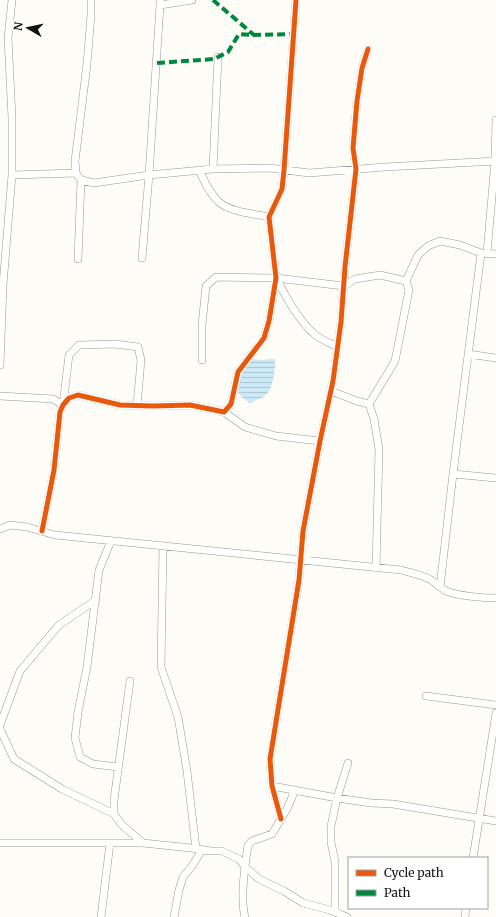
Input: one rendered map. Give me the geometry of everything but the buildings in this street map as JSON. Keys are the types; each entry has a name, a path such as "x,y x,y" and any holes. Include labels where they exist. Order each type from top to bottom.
{"street":[{"path":"0,365 3,285 2,267 12,175 12,118 8,38 12,0"},
{"path":"78,259 81,180 76,173 75,161 88,64 91,0"},
{"path":"142,258 160,2 192,0"},
{"path":"224,412 231,404 238,372 264,338 269,321 276,278 269,217 282,189 296,0"},
{"path":"0,39 8,38"},
{"path":"281,819 272,786 270,759 299,580 303,531 331,391 338,347 356,169 353,148 357,101 362,68 368,49"},
{"path":"214,169 218,57"},
{"path":"440,587 468,354 484,253 495,161 496,120"},
{"path":"81,180 94,183 149,175 214,169 270,168 309,173 495,161"},
{"path":"199,170 207,186 219,203 235,211 269,217"},
{"path":"12,175 76,173"},
{"path":"376,568 379,449 374,419 369,404 395,361 409,290 406,281 418,255 428,246 440,242 460,245 484,253 496,254"},
{"path":"202,360 202,326 206,286 216,277 276,278 344,286 355,279 380,275 406,281"},
{"path":"276,278 288,302 301,320 314,334 338,347"},
{"path":"42,531 54,470 60,412 63,405 69,354 79,345 115,344 138,347 141,360 137,406"},
{"path":"468,354 496,358"},
{"path":"331,391 369,404"},
{"path":"63,405 69,398 78,395 120,405 190,405 224,412 245,427 276,436 320,441"},
{"path":"0,396 53,399 63,405"},
{"path":"453,474 496,478"},
{"path":"0,523 27,527 55,535 401,570 425,577 445,590 456,594 496,598"},
{"path":"0,529 10,525"},
{"path":"111,541 99,570 88,667 78,712 75,738 80,757 93,764 118,767"},
{"path":"163,546 161,667 178,718 199,849 192,866 183,877 174,917"},
{"path":"0,725 20,670 59,625 96,600"},
{"path":"114,814 114,800 130,681"},
{"path":"426,696 496,705"},
{"path":"473,857 496,713"},
{"path":"0,729 14,759 62,790 114,814 121,824 144,843"},
{"path":"335,912 335,862 331,826 337,798 348,763"},
{"path":"272,786 337,798 371,803 393,804 496,821"},
{"path":"243,917 245,867 248,845 252,841 272,834 287,809 295,790"},
{"path":"0,843 144,843 222,851 239,859 258,879 284,891 303,903 347,917"},
{"path":"101,917 110,843"}],"water":[{"path":"249,359 275,359 274,377 267,394 250,403 240,395 237,386 239,377"}],"marked path":[{"path":"213,0 254,35"},
{"path":"157,63 214,59 228,52 239,34 293,34"}],"cycle path":[{"path":"42,531 54,470 60,412 63,405 69,398 78,395 120,405 190,405 224,412 231,404 238,372 264,338 269,321 276,278 269,217 282,189 296,0"},
{"path":"281,819 272,786 270,759 299,580 303,531 333,381 341,322 345,267 356,169 353,148 357,101 362,68 368,49"}]}
